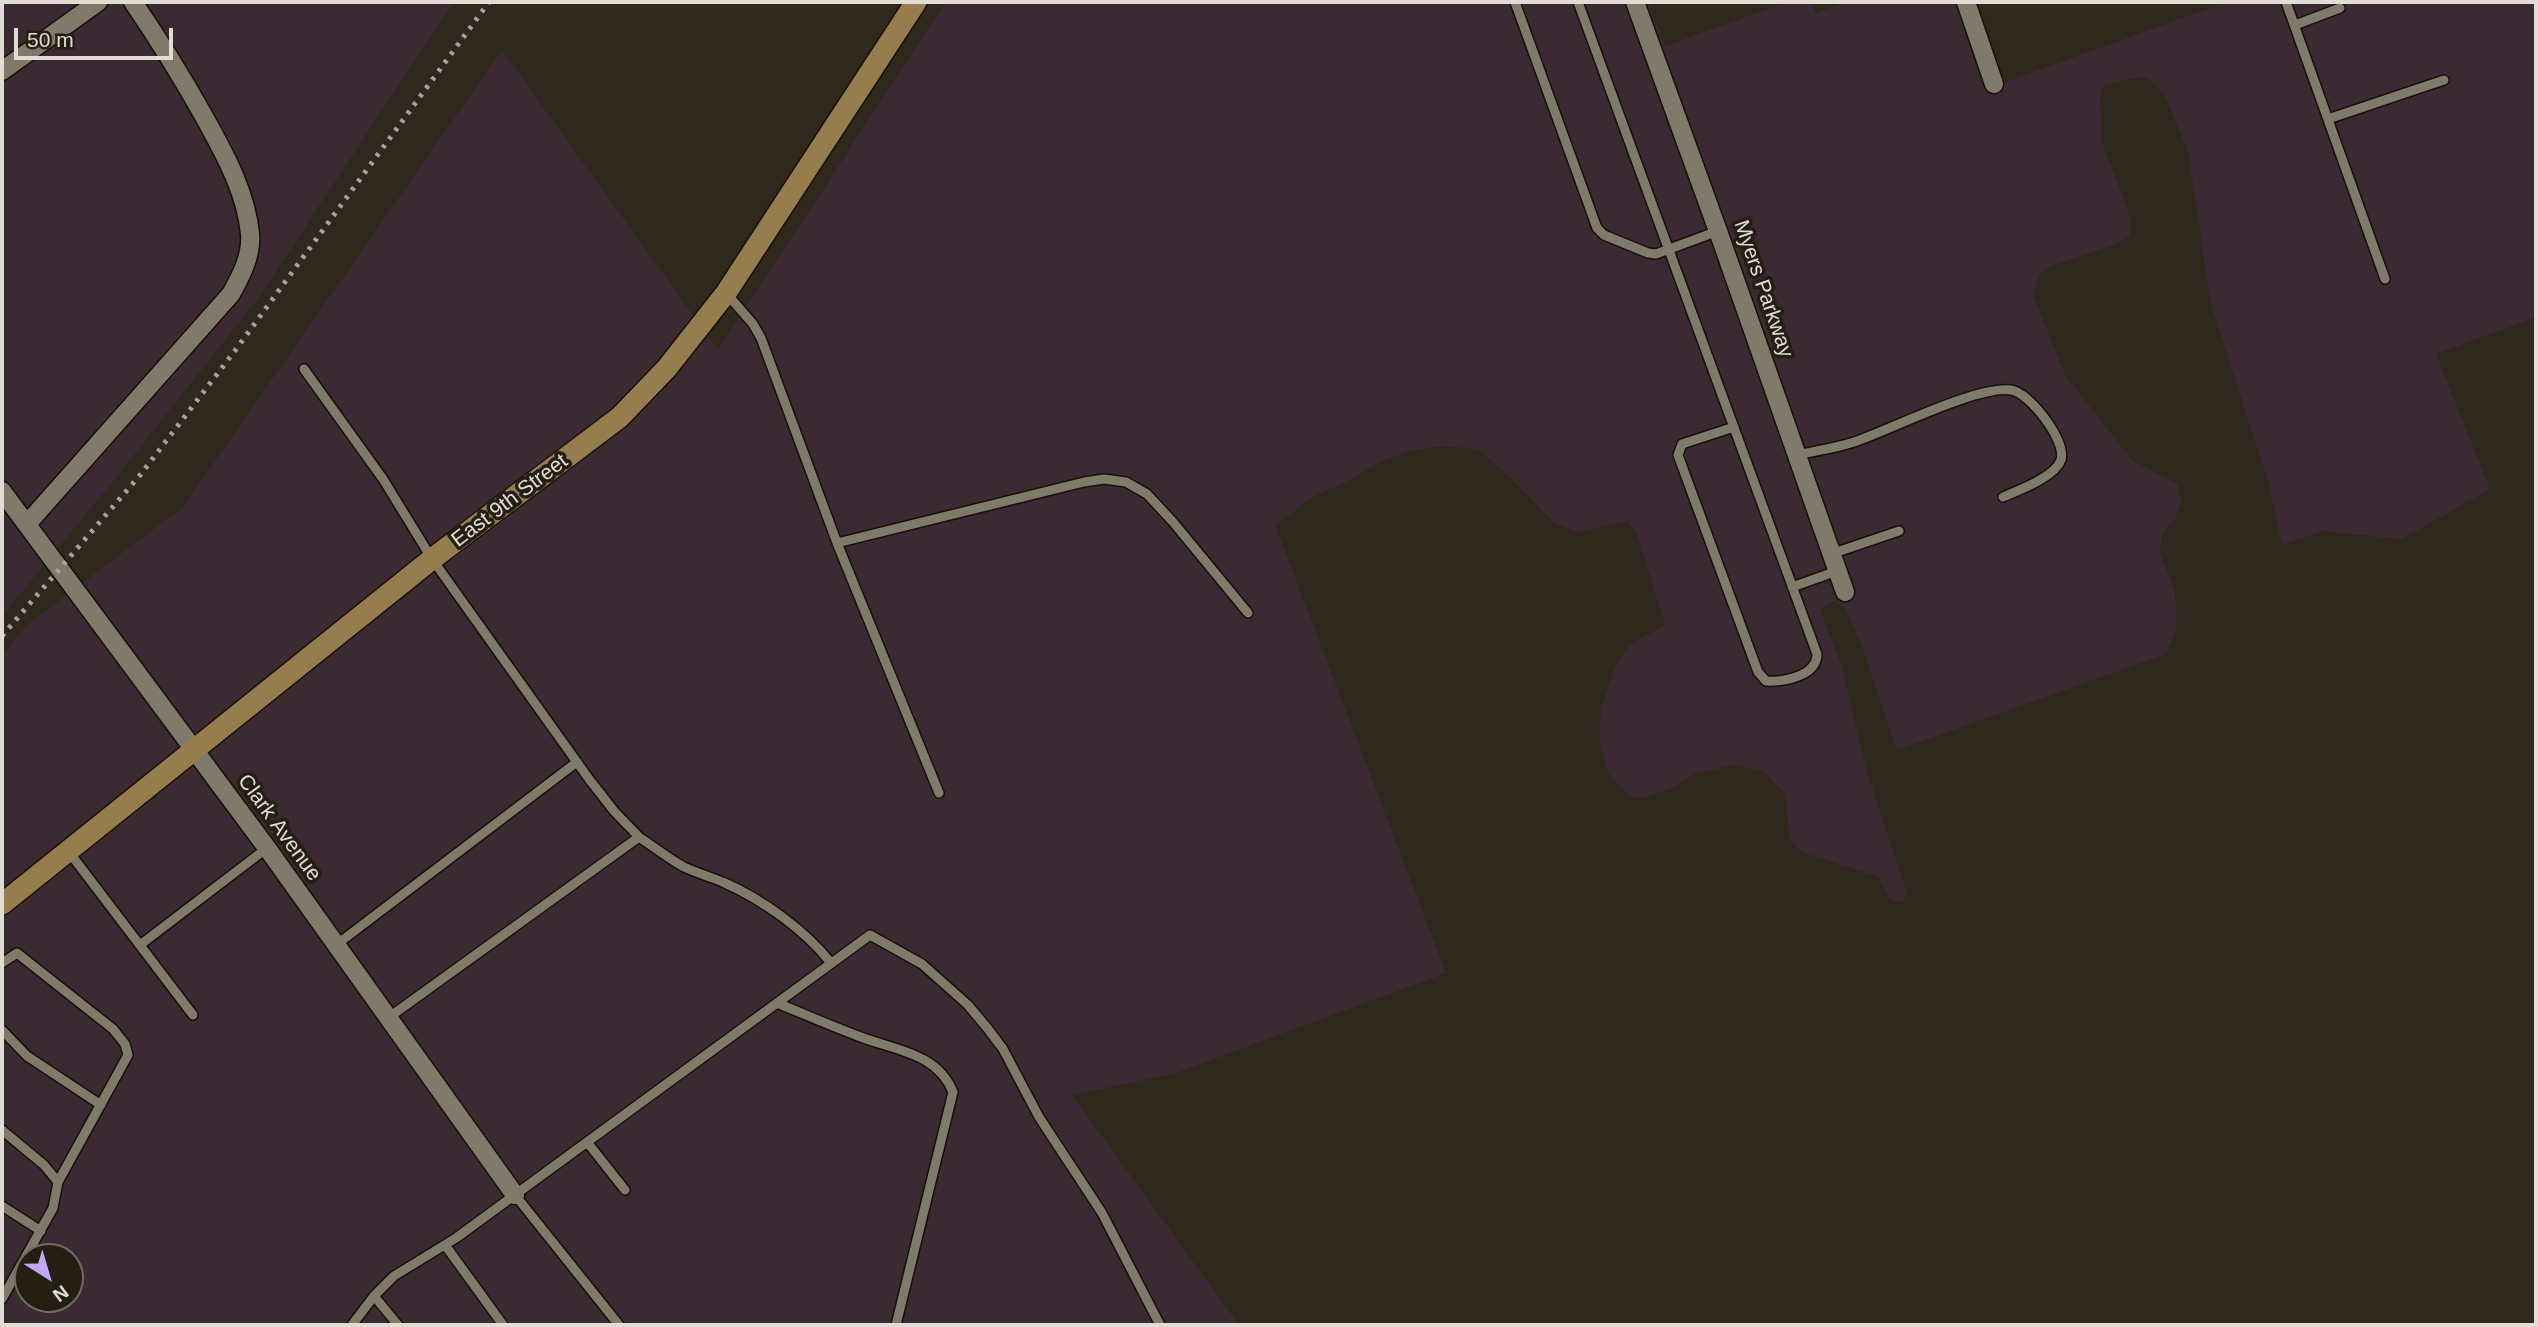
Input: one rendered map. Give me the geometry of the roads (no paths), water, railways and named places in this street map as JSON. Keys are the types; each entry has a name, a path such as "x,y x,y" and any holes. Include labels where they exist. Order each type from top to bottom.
{"street":[{"path":"2,71 98,2"},
{"path":"27,524 231,294 246,263 250,236 241,194 229,161 176,66 133,2"},
{"name":"East 9th Street","path":"2,904 69,852 193,748 432,559 620,417 667,368 726,293 916,2"},
{"name":"Myers Parkway","path":"1634,2 1718,231 1844,592"},
{"path":"1966,2 1994,84"},
{"name":"Clark Avenue","path":"2,491 267,848 515,1195"}],"lane":[{"path":"1515,2 1597,228 1604,235 1656,254 1718,231"},
{"path":"1578,2 1668,249 1734,427 1817,654 1817,663 1811,670 1778,682 1766,681 1758,672 1678,455 1682,444 1734,427"},
{"path":"2286,2 2385,279"},
{"path":"2295,25 2340,8"},
{"path":"2328,119 2444,80"},
{"path":"726,293 753,324 761,338 837,543 939,793"},
{"path":"304,369 383,479 432,559 614,811 639,837 683,866 726,883 762,904 822,952 831,963"},
{"path":"1797,455 1852,443 1964,399 1997,390 2013,390 2027,397 2039,410 2057,438 2061,459 2055,468 2042,478 2004,497"},
{"path":"837,543 1084,482 1126,482 1156,501 1248,613"},
{"path":"1831,554 1899,531"},
{"path":"1792,587 1837,571"},
{"path":"336,945 577,762"},
{"path":"388,1018 639,837"},
{"path":"141,945 267,848"},
{"path":"69,852 194,1015"},
{"path":"352,1325 374,1296 394,1276 445,1245 515,1195 870,935 922,964 968,1005 1003,1049 1039,1117 1102,1213 1160,1325"},
{"path":"2,964 17,953 113,1029 125,1044 128,1055 58,1182 53,1208 4,1288 2,1299"},
{"path":"777,1003 860,1037 909,1051 949,1081 953,1092 896,1325"},
{"path":"2,1030 27,1056 101,1105"},
{"path":"2,1130 44,1165 58,1182"},
{"path":"587,1142 625,1190"},
{"path":"515,1195 619,1325"},
{"path":"2,1206 41,1231"},
{"path":"445,1245 503,1325"},
{"path":"374,1296 398,1325"}],"railway":[{"path":"2,636 141,474 237,348 489,2"}]}
